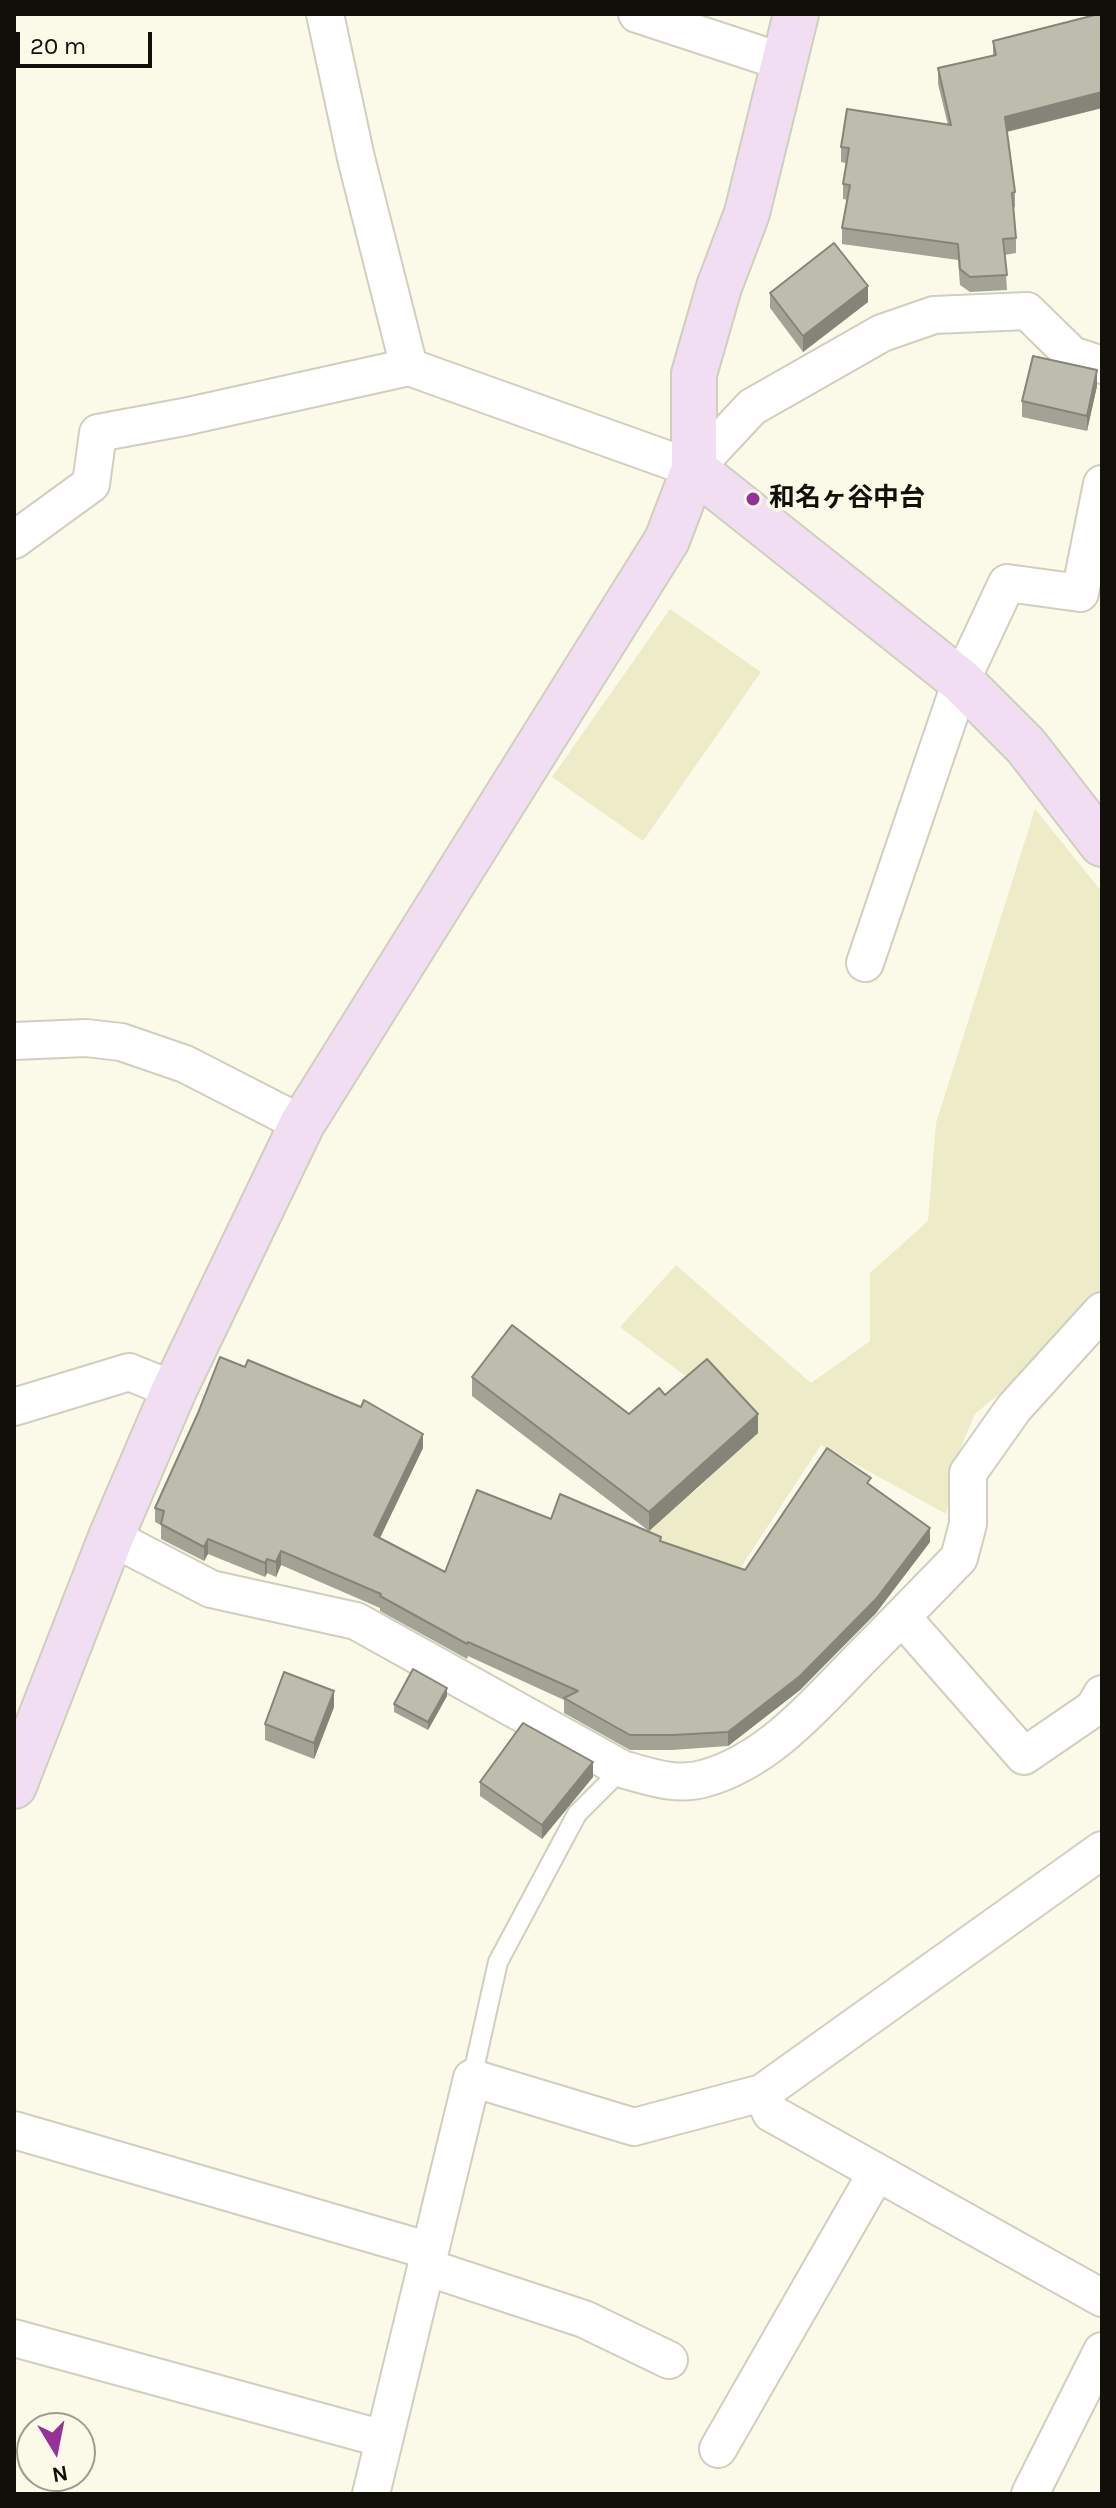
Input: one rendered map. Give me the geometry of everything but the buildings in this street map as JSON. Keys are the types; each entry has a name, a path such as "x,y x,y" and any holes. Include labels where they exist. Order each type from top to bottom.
{"street":[{"path":"325,14 356,158 409,367"},
{"path":"637,14 783,62"},
{"path":"14,1786 111,1537 174,1390 302,1124 667,540 694,469 694,374 719,287 747,213 796,14"},
{"path":"694,469 752,407 882,333 934,315 1027,311 1072,355 1102,365"},
{"path":"14,540 91,484 98,433 409,367 694,469 961,681 1026,746 1102,844"},
{"path":"865,963 961,681 1007,583 1080,593 1102,484"},
{"path":"14,1041 86,1038 121,1042 185,1064 302,1124"},
{"path":"111,1537 211,1589 356,1621 622,1769 654,1779 682,1782 705,1779 747,1762 816,1703 959,1558 968,1524 968,1473 1014,1408 1102,1311"},
{"path":"14,1407 129,1372 174,1390"},
{"path":"902,1617 1024,1756 1094,1708 1102,1694"},
{"path":"371,2494 472,2078 634,2127 762,2093 1102,1850"},
{"path":"762,2093 771,2113 1102,2298"},
{"path":"14,2130 428,2259 584,2319 669,2360"},
{"path":"718,2449 877,2172"},
{"path":"14,2338 384,2439"},
{"path":"1030,2494 1102,2351"}],"lane":[{"path":"472,2078 498,1962 577,1814 622,1769"}],"shaded area":[{"path":"670,609 761,672 643,841 552,777"},
{"path":"1035,809 1102,892 1102,1291 1029,1369 975,1414 955,1461 946,1514 821,1445 734,1578 635,1534 699,1488 756,1429 620,1327 676,1265 811,1383 870,1341 870,1273 928,1221 936,1123"}],"place":[{"name":"和名ヶ谷中台","path":"753,499"}]}
